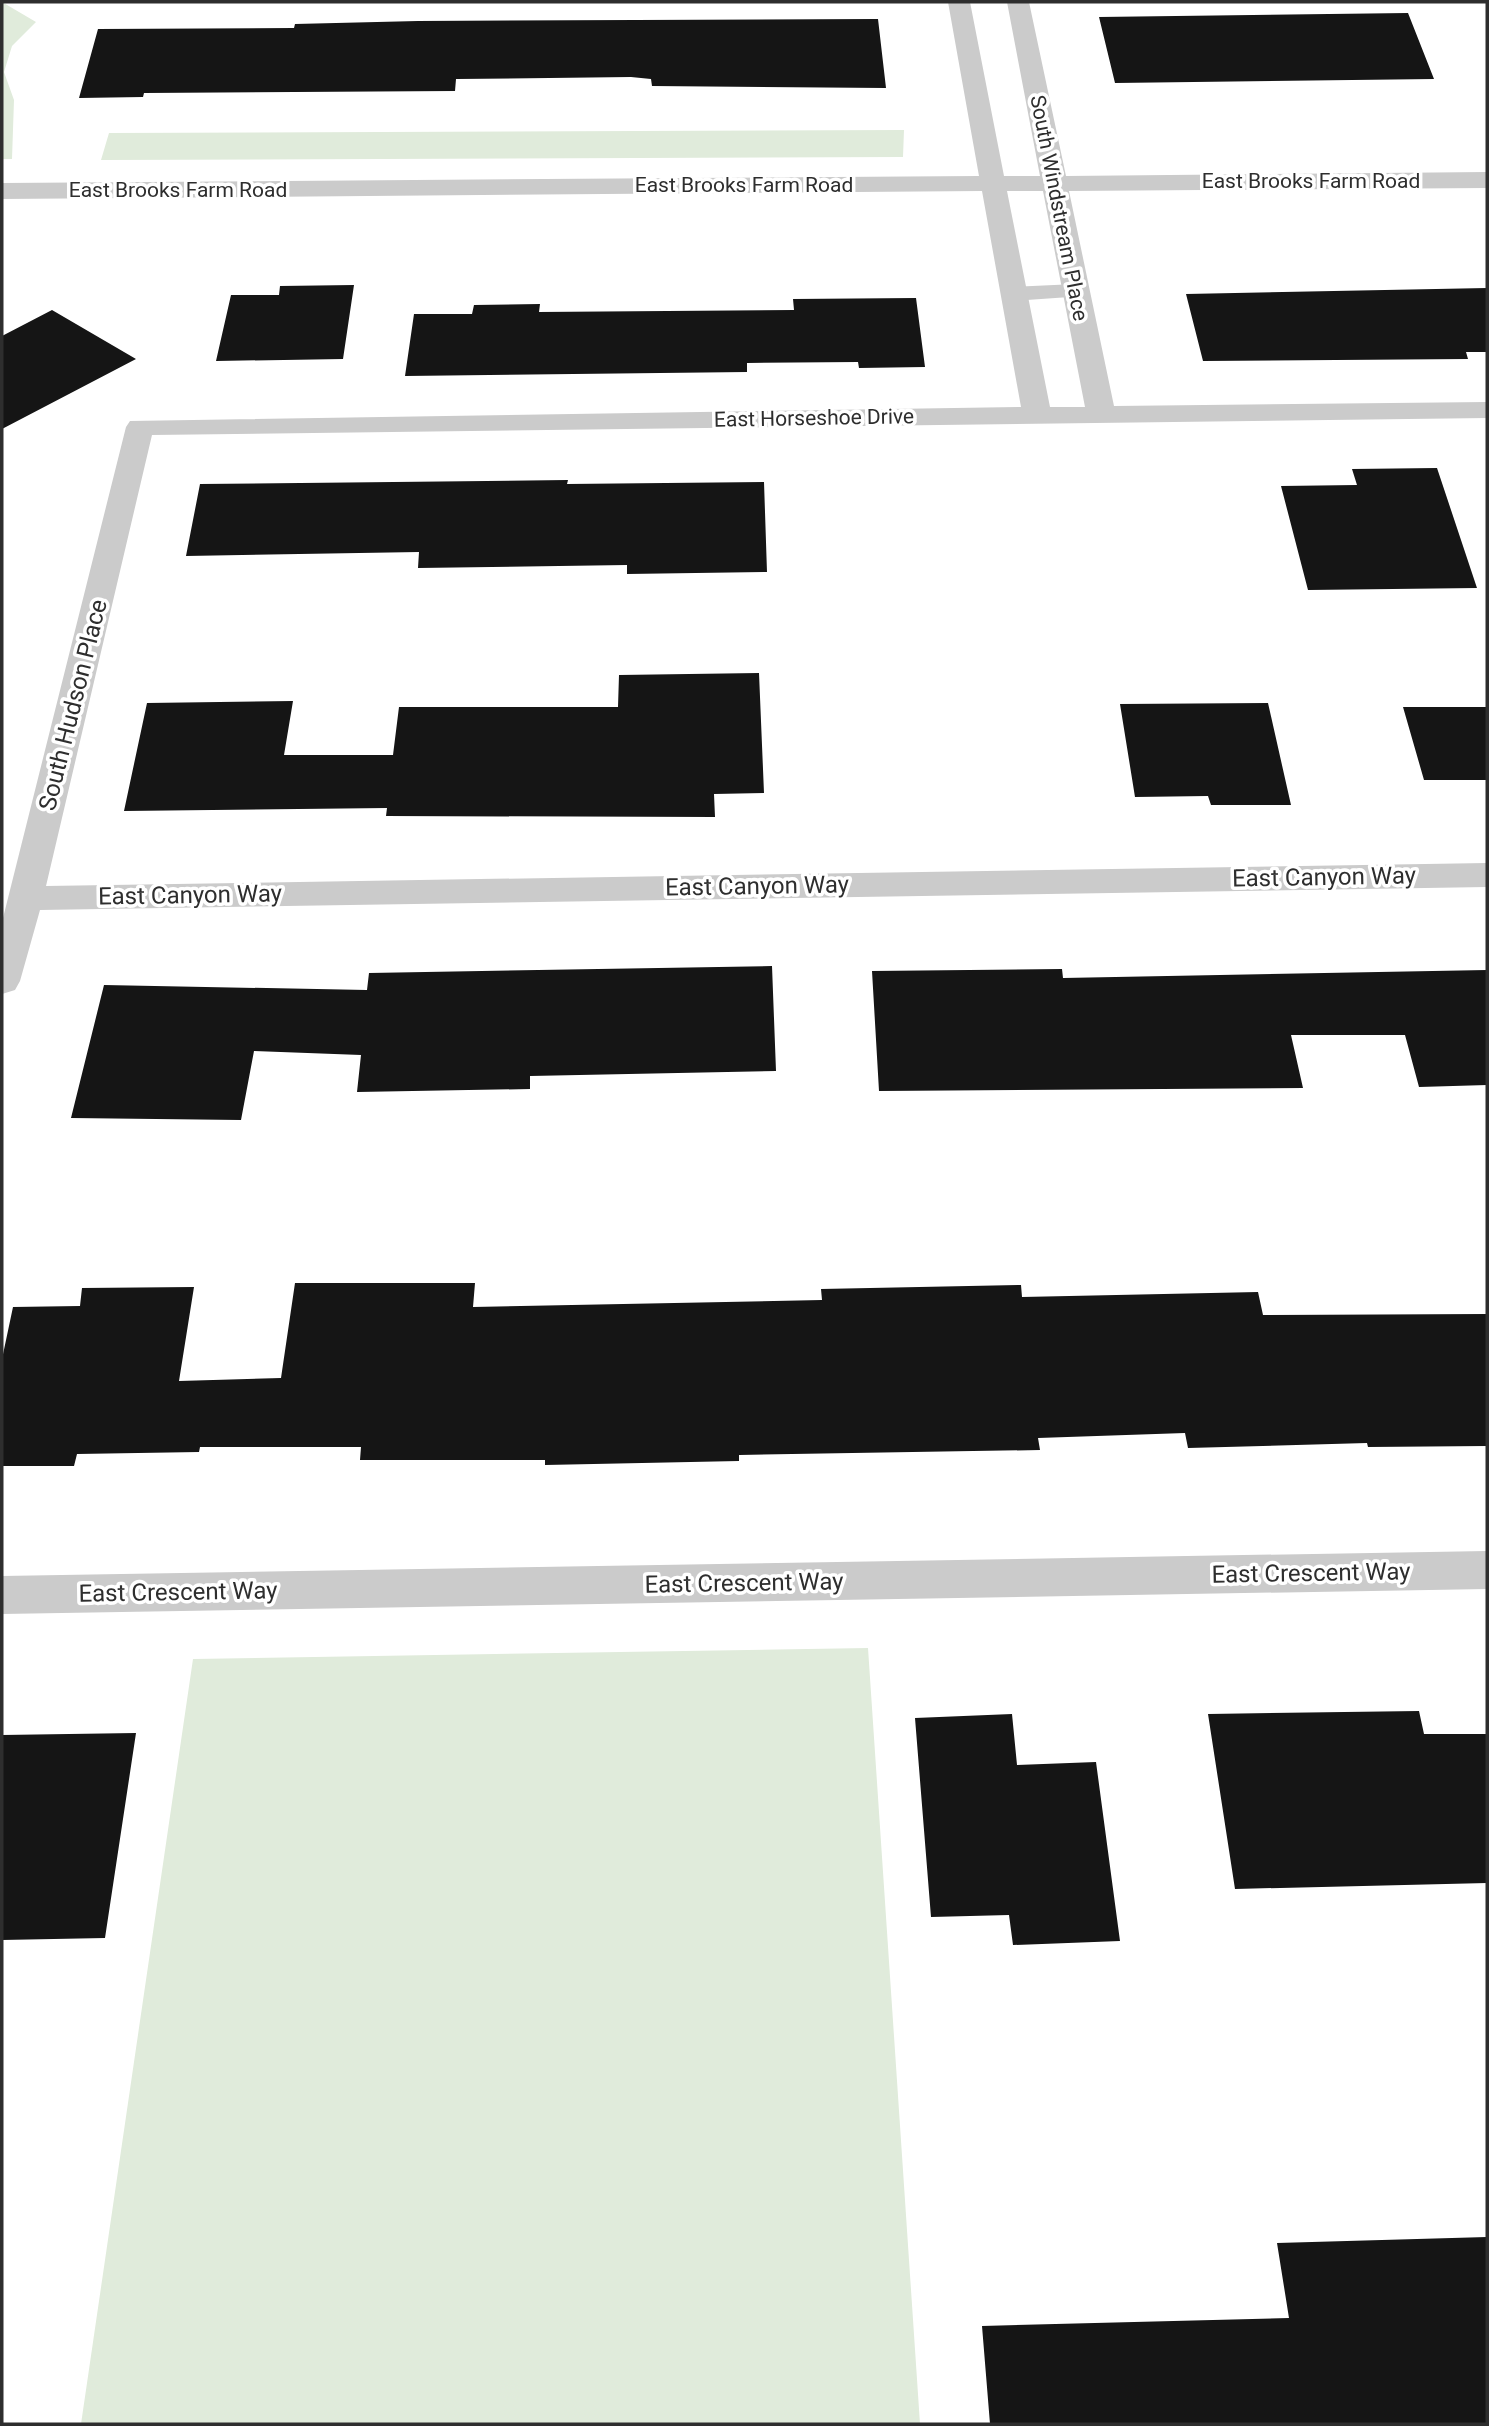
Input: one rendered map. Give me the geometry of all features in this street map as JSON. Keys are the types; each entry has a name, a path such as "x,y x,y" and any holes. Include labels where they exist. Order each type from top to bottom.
{"street":[{"path":"959,2 1037,415"},
{"name":"South Windstream Place","path":"1018,2 1101,414"},
{"name":"East Brooks Farm Road","path":"2,191 1487,180"},
{"name":"East Horseshoe Drive","path":"140,427 1487,410"},
{"name":"South Hudson Place","path":"2,981 26,898 140,427"},
{"name":"East Canyon Way","path":"26,898 1487,874"},
{"name":"East Crescent Way","path":"2,1595 1487,1570"}],"lane":[{"path":"1013,293 1076,292"}],"green space":[{"path":"2,2 36,22 12,46 4,72 14,100 12,159 2,159"},
{"path":"904,130 903,157 101,160 109,133"},
{"path":"868,1648 920,2424 81,2424 193,1659"}],"building":[{"path":"1408,13 1434,79 1115,83 1099,17"},
{"path":"878,19 886,88 652,86 651,79 631,77 456,79 455,91 144,93 143,97 79,98 98,29 294,28 295,24 418,21"},
{"path":"354,285 343,359 216,361 231,295 279,295 280,286"},
{"path":"1487,288 1487,352 1466,352 1468,359 1203,361 1186,294"},
{"path":"916,298 925,367 859,368 858,362 747,363 747,372 405,376 414,314 472,314 474,305 540,304 539,312 794,310 793,299"},
{"path":"52,310 136,359 2,429 2,336"},
{"path":"1437,468 1477,588 1308,590 1281,486 1357,485 1352,469"},
{"path":"568,480 567,484 764,482 767,572 627,574 627,565 418,568 419,552 186,556 200,484"},
{"path":"759,673 764,793 714,794 715,817 386,816 387,808 124,811 147,703 293,701 284,755 393,755 399,707 618,707 619,675"},
{"path":"1268,703 1291,805 1211,805 1208,796 1135,797 1120,704"},
{"path":"1403,707 1487,707 1487,780 1424,780"},
{"path":"772,966 776,1071 530,1076 530,1089 357,1092 361,1055 254,1051 241,1120 71,1118 104,985 367,990 369,973"},
{"path":"1062,969 1063,978 1487,970 1487,1085 1419,1087 1405,1035 1291,1035 1303,1088 879,1091 872,971"},
{"path":"295,1283 475,1283 473,1307 822,1300 821,1289 1021,1285 1022,1297 1258,1292 1263,1315 1487,1314 1487,1446 1368,1447 1367,1443 1188,1448 1185,1433 1038,1438 1040,1450 739,1455 739,1461 545,1465 545,1460 360,1460 361,1447 200,1447 199,1452 77,1454 74,1466 2,1466 2,1359 13,1307 80,1306 82,1288 194,1287 179,1381 281,1378"},
{"path":"1419,1711 1424,1734 1487,1734 1487,1883 1235,1889 1208,1714"},
{"path":"1012,1714 1017,1765 1096,1762 1120,1941 1013,1945 1009,1915 931,1917 915,1718"},
{"path":"136,1733 105,1938 2,1940 2,1735"},
{"path":"1487,2237 1487,2424 990,2424 982,2326 1289,2318 1277,2243"}]}
